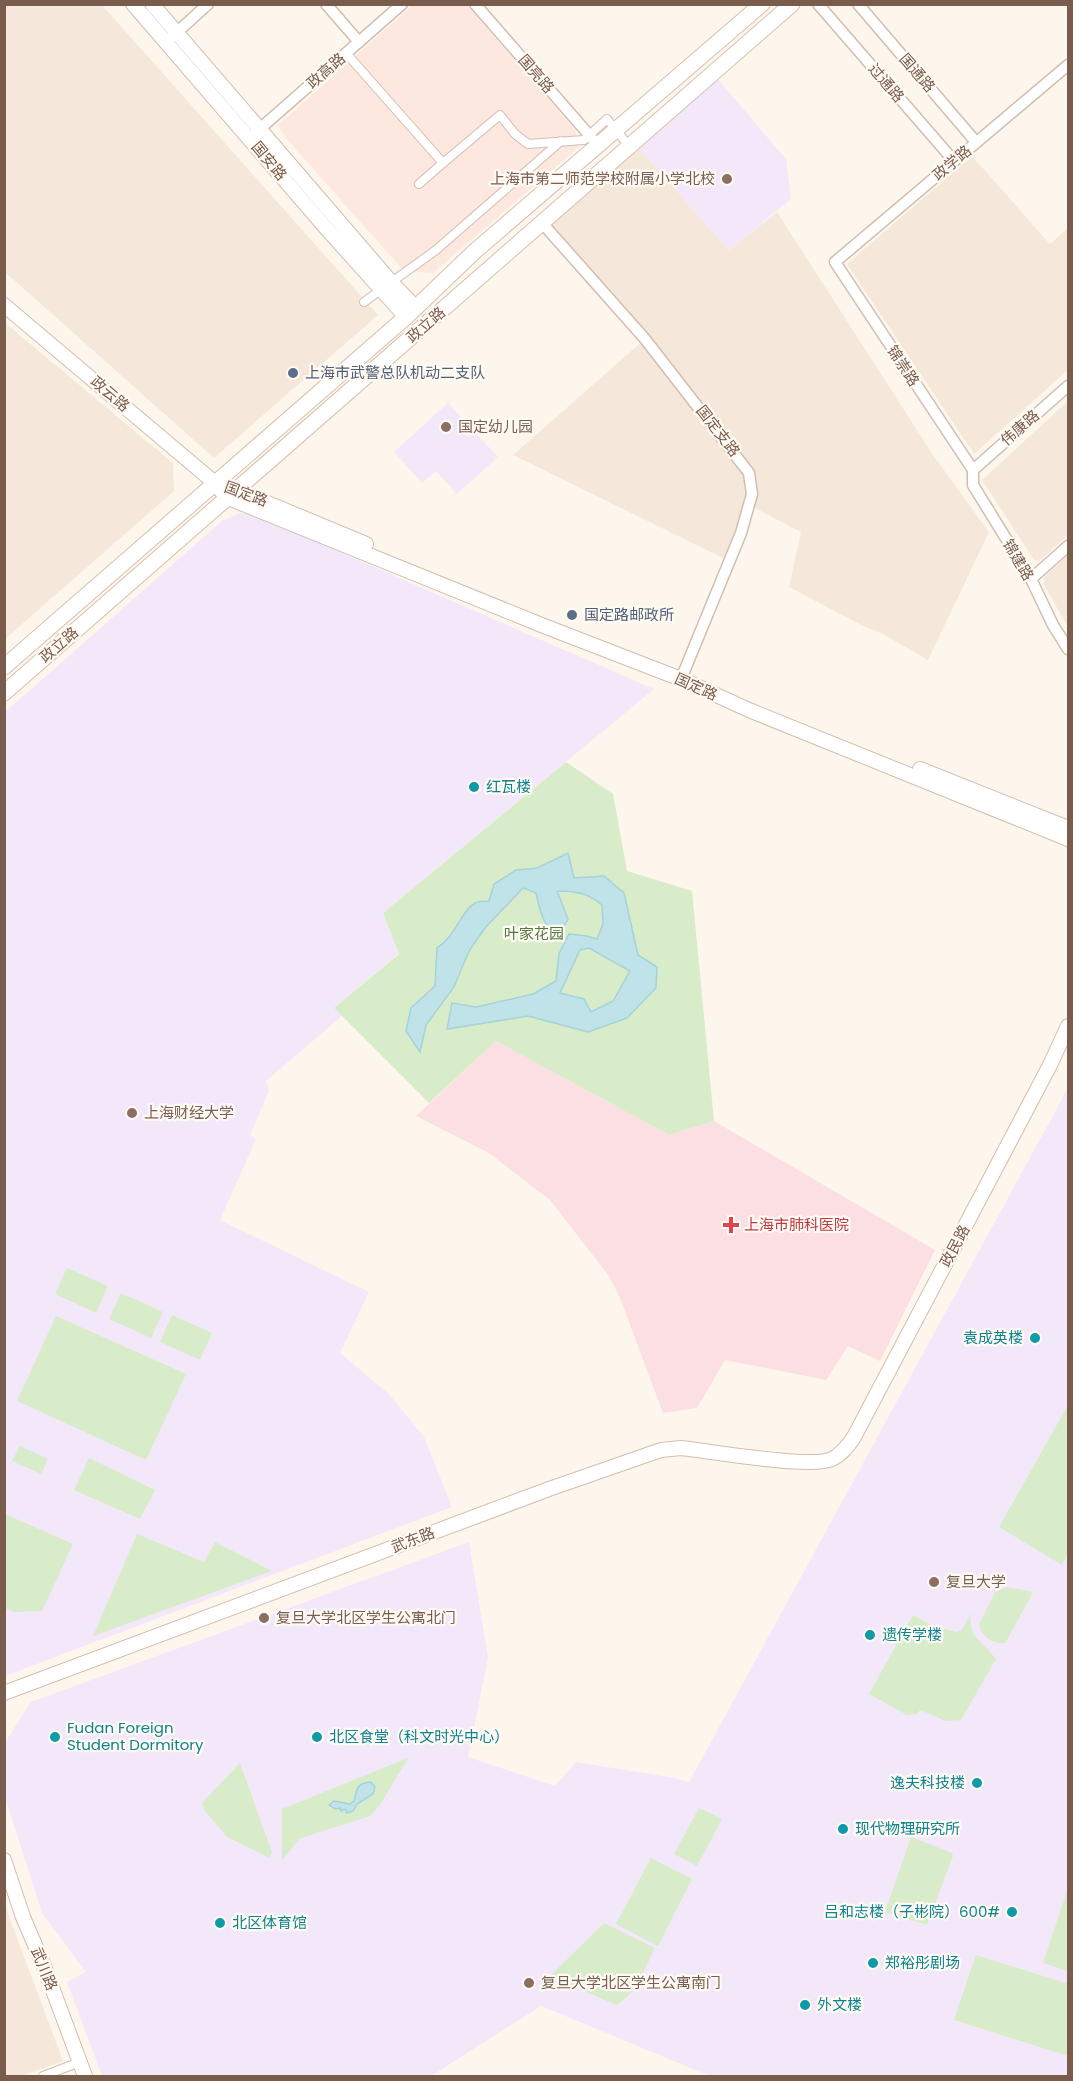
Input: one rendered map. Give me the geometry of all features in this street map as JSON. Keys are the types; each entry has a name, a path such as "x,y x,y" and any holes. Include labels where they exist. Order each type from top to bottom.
{"main road":[{"name":"政立路","path":"4,667 411,313 593,139 615,129 762,4"},
{"name":"政立路","path":"4,693 792,4"}],"street":[{"name":"国安路","path":"133,4 172,37 255,133 326,228 411,313"},
{"name":"国安路","path":"152,4 172,37"},
{"path":"172,37 208,4"},
{"path":"327,4 359,42"},
{"name":"政高路","path":"255,133 402,4"},
{"name":"国亮路","path":"475,4 593,139"},
{"name":"过通路","path":"818,4 954,161"},
{"name":"国通路","path":"858,4 976,142"},
{"path":"346,53 443,163"},
{"name":"政学路","path":"835,262 1068,65"},
{"path":"419,184 500,115 515,134 528,144 593,139"},
{"path":"615,129 631,147"},
{"path":"364,302 436,250 561,141"},
{"name":"国定支路","path":"543,224 651,346 750,473 752,494 741,533 682,675"},
{"name":"锦崇路","path":"835,262 973,470"},
{"name":"政云路","path":"4,305 215,483"},
{"name":"伟康路","path":"973,470 1068,386"},
{"name":"锦建路","path":"973,470 973,485 1031,579 1053,625 1068,649"},
{"name":"国定路","path":"215,483 231,493 402,559 682,675 1068,828"},
{"path":"1031,579 1068,546"},
{"name":"国定路","path":"682,675 749,710 1068,839"},
{"name":"政民路","path":"832,1459 844,1451 854,1437 1068,1026"},
{"name":"武东路","path":"4,1693 549,1489 661,1450 681,1448 799,1462 819,1463 832,1459"},
{"name":"武川路","path":"4,1860 23,1917 85,2076"},
{"path":"43,2076 80,2062"}],"shaded area":[{"path":"5,5 102,5 378,315 214,458 5,272"},
{"path":"413,5 467,5 575,130 579,147 433,273 404,271 284,136 278,125"},
{"name":"上海市第二师范学校附属小学北校","path":"716,77 786,159 791,199 729,250 637,146"},
{"path":"637,146 729,250 777,212 933,455 989,532 928,660 883,634 789,587 801,532 749,505 729,561 513,455 645,339 546,224"},
{"path":"972,156 1050,244 1068,228 1068,370 974,454 847,264"},
{"path":"5,323 173,463 174,491 5,639"},
{"path":"1068,401 1068,535 1039,561 1034,560 982,480"},
{"name":"国定幼儿园","path":"448,403 498,457 457,494 436,471 422,483 394,452"},
{"name":"上海财经大学","path":"240,513 257,516 654,689 383,913 399,953 334,1008 342,1016 266,1081 269,1091 250,1135 256,1139 220,1220 369,1292 340,1353 388,1393 424,1437 452,1507 5,1676 4,713 222,521"},
{"path":"1068,555 1068,627 1043,583 1046,575"},
{"name":"上海市肺科医院","path":"496,1041 669,1135 714,1121 935,1250 880,1361 848,1346 826,1380 725,1360 697,1408 663,1413 620,1298 609,1276 550,1200 489,1153 416,1116"},
{"name":"复旦大学","path":"1068,1088 1068,2076 710,2076 541,2006 431,2076 102,2076 67,1982 86,1972 42,1913 5,1797 4,1744 31,1702 469,1542 488,1658 468,1757 555,1786 576,1762 689,1782"},
{"path":"4,1903 63,2061 21,2076 5,2076"}],"green space":[{"name":"叶家花园","path":"566,762 613,794 627,871 692,891 714,1121 669,1135 496,1041 429,1103 334,1008 399,954 383,913"},
{"path":"67,1268 108,1286 96,1313 55,1294"},
{"path":"121,1293 163,1312 151,1338 109,1319"},
{"path":"172,1315 212,1333 200,1360 160,1342"},
{"path":"56,1316 186,1374 146,1460 17,1401"},
{"path":"1068,1405 1068,1553 1062,1565 999,1527"},
{"path":"20,1446 48,1459 41,1474 12,1461"},
{"path":"89,1458 155,1490 140,1519 74,1490"},
{"path":"5,1514 73,1544 42,1611 14,1612 5,1608"},
{"path":"137,1534 204,1562 215,1542 272,1571 93,1636"},
{"path":"1006,1587 1033,1592 1006,1642 997,1643 986,1636 979,1625 995,1592"},
{"path":"971,1613 971,1628 974,1634 996,1659 961,1720 946,1721 920,1710 917,1714 907,1715 869,1694 913,1615 935,1627 957,1632 962,1630"},
{"path":"408,1758 380,1805 370,1816 299,1839 282,1861 282,1809"},
{"path":"240,1763 272,1852 270,1858 227,1837 204,1810 202,1803"},
{"path":"699,1808 722,1819 697,1866 674,1854"},
{"path":"911,1837 952,1853 953,1856 927,1925 885,1912"},
{"path":"651,1858 692,1879 658,1946 616,1924"},
{"path":"1068,1892 1068,1971 1043,1963"},
{"path":"604,1923 655,1948 635,1987 624,2000 616,2005 550,1976"},
{"path":"976,1955 1068,1984 1068,2056 954,2020"}],"water":[{"path":"568,853 574,878 604,876 624,893 638,955 657,967 656,988 627,1018 588,1032 528,1016 447,1029 452,1003 476,1007 533,994 556,981 559,954 569,934 597,939 603,924 602,905 597,901 570,891 557,891 568,919 558,937 546,924 536,893 523,888 485,928 469,951 454,987 426,1025 420,1052 406,1031 411,1008 435,986 437,948 449,937 470,907 478,902 489,901 494,884 516,870 537,868","holes":["589,948 630,971 613,1001 591,1012 584,999 560,993 580,950"]},
{"path":"371,1782 375,1787 373,1794 357,1804 353,1811 347,1813 345,1809 341,1811 340,1808 335,1809 329,1805 334,1801 350,1804 354,1801 360,1785"}],"place":[{"name":"上海市第二师范学校附属小学北校","path":"727,179"},
{"name":"上海市武警总队机动二支队","path":"293,373"},
{"name":"国定幼儿园","path":"446,427"},
{"name":"国定路邮政所","path":"572,615"},
{"name":"红瓦楼","path":"474,787"},
{"name":"上海财经大学","path":"132,1113"},
{"name":"上海市肺科医院","path":"731,1225"},
{"name":"袁成英楼","path":"1035,1338"},
{"name":"复旦大学","path":"934,1582"},
{"name":"复旦大学北区学生公寓北门","path":"264,1618"},
{"name":"遗传学楼","path":"870,1635"},
{"name":"Fudan Foreign Student Dormitory","path":"55,1737"},
{"name":"北区食堂（科文时光中心）","path":"317,1737"},
{"name":"逸夫科技楼","path":"977,1783"},
{"name":"现代物理研究所","path":"843,1829"},
{"name":"吕和志楼（子彬院）600#","path":"1012,1912"},
{"name":"北区体育馆","path":"220,1923"},
{"name":"郑裕彤剧场‌","path":"873,1963"},
{"name":"复旦大学北区学生公寓南门","path":"529,1983"},
{"name":"外文楼","path":"805,2005"}]}
